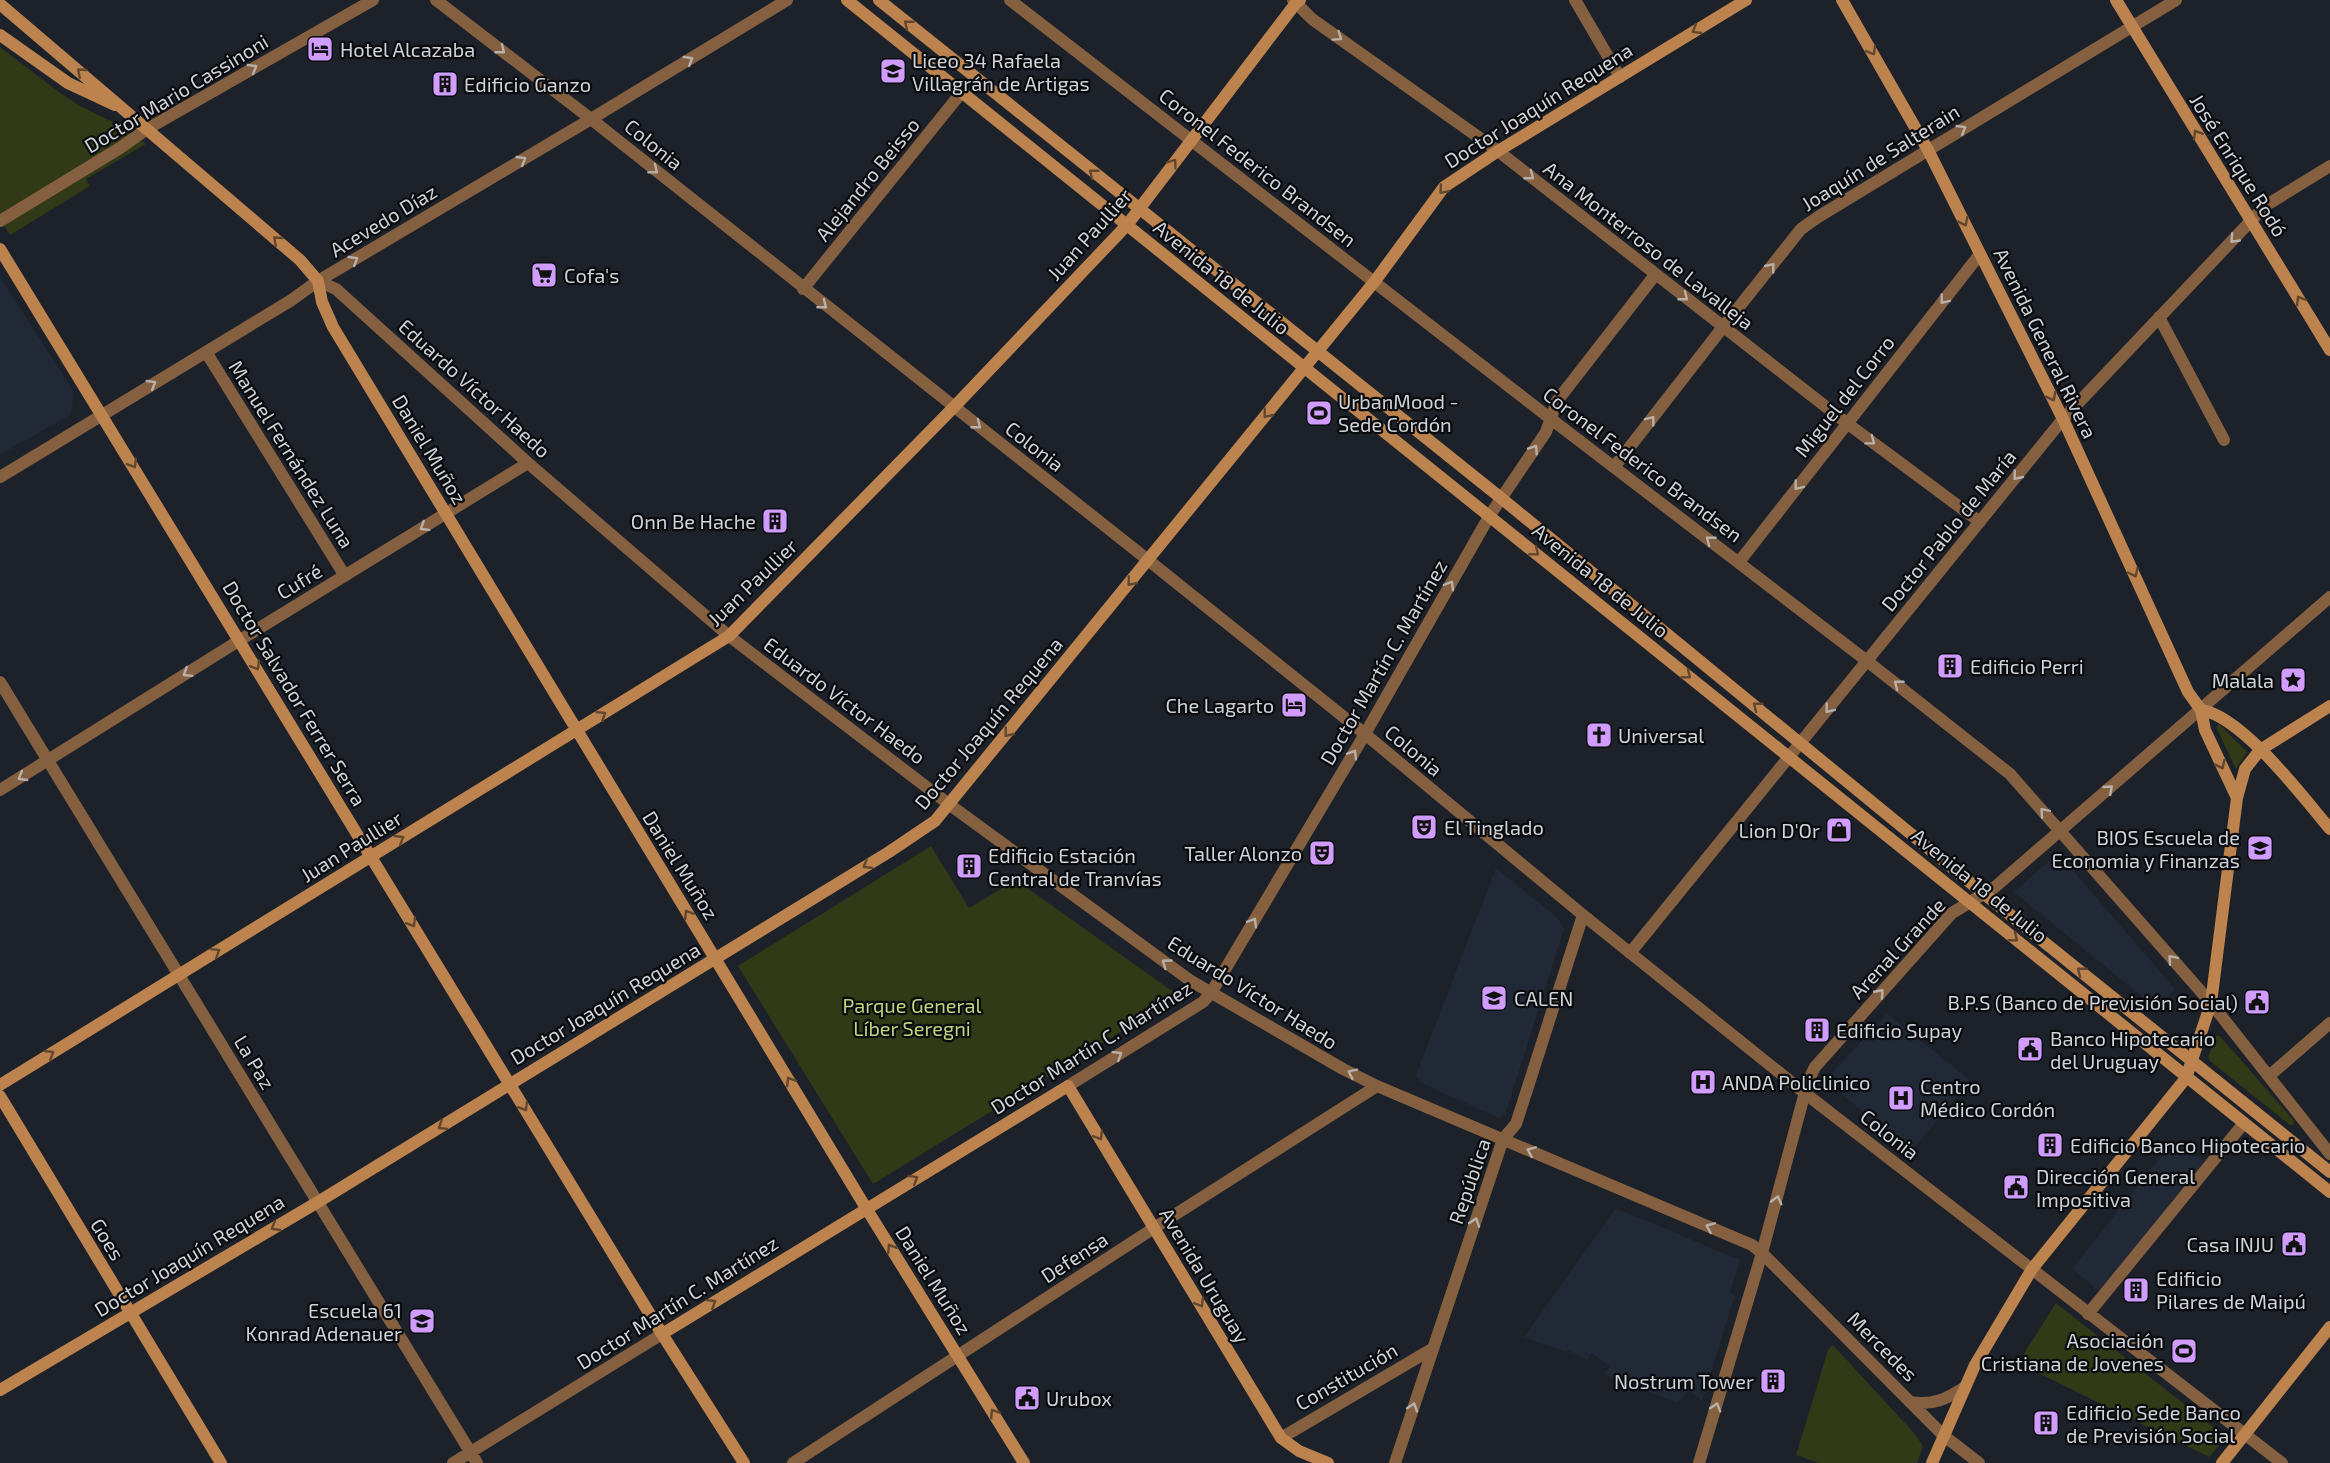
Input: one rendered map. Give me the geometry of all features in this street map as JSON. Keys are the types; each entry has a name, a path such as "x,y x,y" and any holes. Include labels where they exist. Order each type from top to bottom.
{"street":[{"name":"Doctor Mario Cassinoni","path":"0,221 147,129 373,0"},
{"name":"Colonia","path":"437,0 591,119 1148,560 1806,1094 2282,1463"},
{"name":"Acevedo Díaz","path":"0,477 290,301 318,281 787,0"},
{"name":"Avenida 18 de Julio","path":"847,0 2330,1192"},
{"name":"Avenida 18 de Julio","path":"879,0 1138,210 1501,498 1983,893 2330,1172"},
{"name":"Coronel Federico Brandsen","path":"1010,0 1867,661 2010,774 2211,1003"},
{"path":"1575,0 1620,77"},
{"name":"Doctor Joaquín Requena","path":"0,1390 318,1202 889,852 935,821 1375,281 1444,187 1454,178 1746,0"},
{"name":"Avenida General Rivera","path":"1842,0 1928,150 2063,419 2188,692 2201,710 2205,730 2237,798"},
{"name":"José Enrique Rodó","path":"2116,0 2330,350"},
{"name":"Joaquín de Salterain","path":"1615,466 1722,327 1801,230 1818,217 2176,0"},
{"name":"Juan Paullier","path":"0,1085 729,636 954,407 1127,225 1296,1"},
{"name":"Ana Monterroso de Lavalleja","path":"1296,1 1312,19 1498,151 1848,424 1980,522"},
{"name":"Eduardo Víctor Haedo","path":"0,4 10,6 124,109 300,260 318,281 336,289 528,463 729,636 950,805 1191,981 1343,1069 1377,1086 1752,1245 1762,1253"},
{"name":"Eduardo Víctor Haedo","path":"0,36 68,83 124,109"},
{"name":"Alejandro Beisso","path":"803,289 961,93"},
{"name":"Doctor Pablo de María","path":"1630,953 2063,419 2265,206 2330,166"},
{"name":"Doctor Salvador Ferrer Serra","path":"0,249 662,1334 744,1463"},
{"name":"Miguel del Corro","path":"1739,562 1980,254"},
{"name":"Doctor Martín C. Martínez","path":"453,1463 474,1458 662,1334 1203,1002 1211,993 1365,734 1490,515 1546,432 1557,401 1655,275"},
{"name":"Daniel Muñoz","path":"318,281 322,302 333,327 866,1208 1024,1463"},
{"path":"2159,317 2224,440"},
{"name":"Manuel Fernández Luna","path":"206,352 345,576"},
{"name":"Cufré","path":"0,790 528,463"},
{"name":"Arenal Grande","path":"1699,1463 1762,1253 1808,1081 1815,1067 1952,913 1995,887 2330,597"},
{"name":"La Paz","path":"0,682 474,1458"},
{"path":"1932,1463 1975,1365 2032,1269 2186,1078 2211,1003 2237,798 2245,770 2260,750 2330,706"},
{"path":"2201,710 2218,714 2260,750 2330,829"},
{"name":"República","path":"1395,1463 1503,1139 1516,1124 1583,915"},
{"path":"2211,1003 2330,1154"},
{"path":"2269,1076 2330,1023"},
{"name":"Avenida Uruguay","path":"1068,1086 1281,1438 1299,1451 1328,1463"},
{"name":"Defensa","path":"793,1463 1377,1086"},
{"name":"Goes","path":"0,1096 221,1463"},
{"path":"2088,1314 2244,1123"},
{"name":"Mercedes","path":"1762,1253 1943,1435 1979,1463"},
{"path":"2222,1463 2330,1327"},
{"name":"Constitución","path":"1281,1438 1432,1348"},
{"path":"1910,1402 1922,1404 1940,1401 1965,1387"}],"shaded area":[{"path":"0,277 74,392 71,414 0,455"},
{"path":"2058,853 2175,989 2156,1008 2014,892"},
{"name":"CALEN","path":"1496,868 1559,919 1564,929 1505,1115 1499,1118 1421,1083 1416,1075"},
{"name":"Centro Médico Cordón","path":"1887,1014 1970,1080 1911,1152 1825,1080"},
{"path":"2175,1139 2204,1162 2101,1292 2072,1269"},
{"path":"1616,1208 1740,1260 1730,1293 1735,1295 1702,1401 1689,1390 1678,1403 1604,1374 1610,1366 1591,1353 1587,1360 1568,1350 1566,1352 1524,1337"}],"green space":[{"path":"0,47 60,93 80,106 127,129 146,144 86,179 90,186 10,235 0,219"},
{"path":"2219,724 2247,752 2236,769 2216,727"},
{"name":"Parque General Líber Seregni","path":"931,846 969,908 1016,880 1179,996 873,1184 738,966"},
{"path":"2216,1036 2220,1036 2294,1121 2293,1125 2290,1125 2210,1061 2208,1057"},
{"path":"2056,1303 2226,1437 2209,1457 2018,1363"},
{"path":"1833,1345 1914,1433 1923,1446 1917,1463 1819,1463 1796,1455 1828,1350"}],"place":[{"name":"Hotel Alcazaba","path":"320,49"},
{"name":"Liceo 34 Rafaela Villagrán de Artigas","path":"893,71"},
{"name":"Edificio Ganzo","path":"445,84"},
{"name":"Cofa's","path":"544,275"},
{"name":"UrbanMood - Sede Cordón","path":"1319,413"},
{"name":"Onn Be Hache","path":"775,521"},
{"name":"Edificio Perri","path":"1950,666"},
{"name":"Malala","path":"2293,680"},
{"name":"Che Lagarto","path":"1294,705"},
{"name":"Universal","path":"1599,735"},
{"name":"El Tinglado","path":"1424,827"},
{"name":"Lion D'Or","path":"1839,830"},
{"name":"BIOS Escuela de Economia y Finanzas","path":"2260,848"},
{"name":"Taller Alonzo","path":"1322,853"},
{"name":"Edificio Estación Central de Tranvías","path":"969,866"},
{"name":"CALEN","path":"1494,998"},
{"name":"B.P.S (Banco de Previsión Social)","path":"2257,1002"},
{"name":"Edificio Supay","path":"1817,1030"},
{"name":"Banco Hipotecario del Uruguay","path":"2030,1049"},
{"name":"ANDA Policlinico","path":"1703,1082"},
{"name":"Centro Médico Cordón","path":"1901,1098"},
{"name":"Edificio Banco Hipotecario","path":"2050,1145"},
{"name":"Dirección General Impositiva","path":"2016,1187"},
{"name":"Casa INJU","path":"2294,1244"},
{"name":"Edificio Pilares de Maipú","path":"2136,1290"},
{"name":"Escuela 61 Konrad Adenauer","path":"422,1321"},
{"name":"Asociación Cristiana de Jovenes","path":"2184,1351"},
{"name":"Nostrum Tower","path":"1773,1381"},
{"name":"Urubox","path":"1027,1398"},
{"name":"Edificio Sede Banco de Previsión Social","path":"2046,1423"}]}
